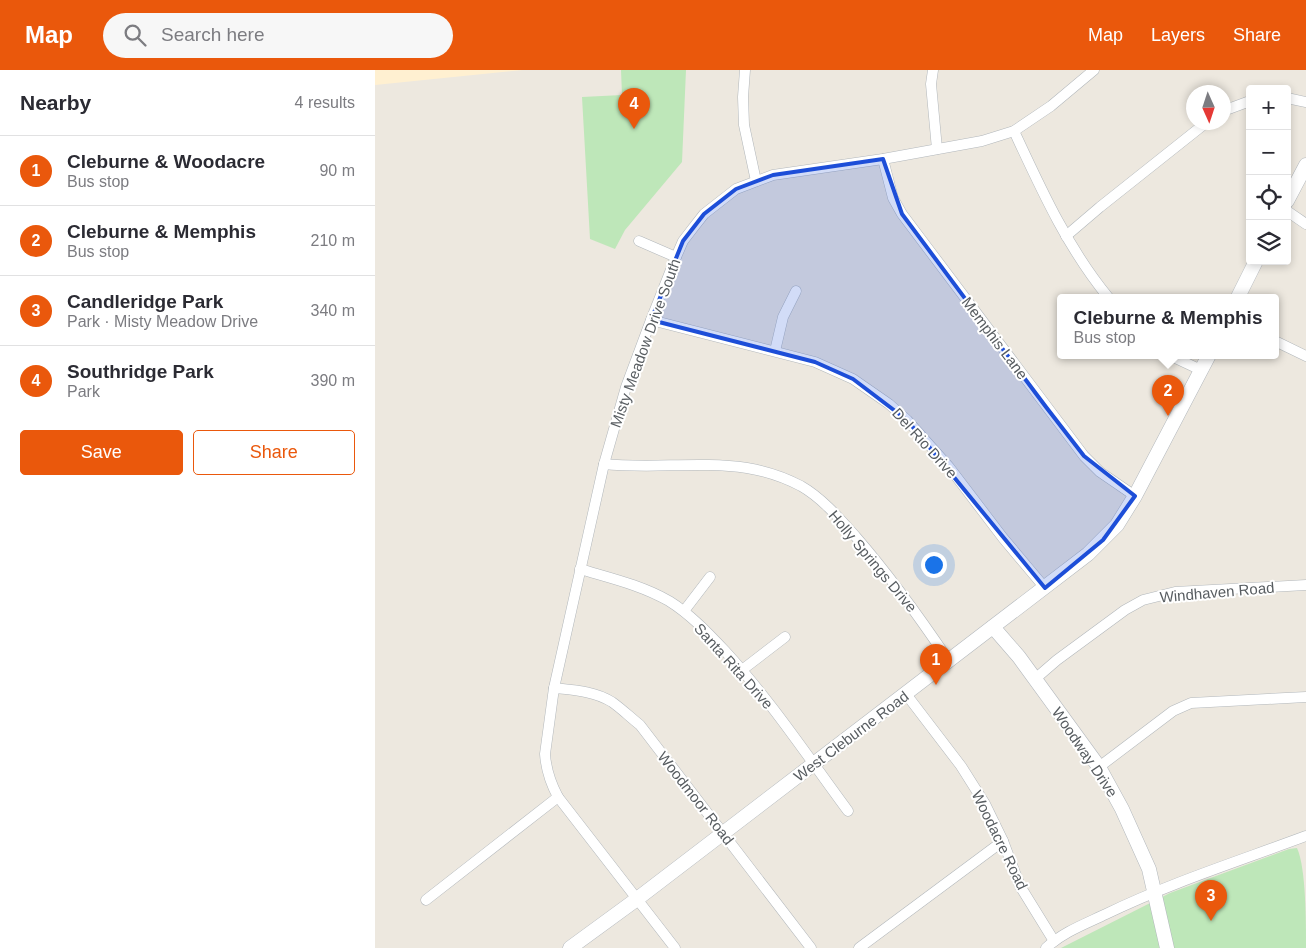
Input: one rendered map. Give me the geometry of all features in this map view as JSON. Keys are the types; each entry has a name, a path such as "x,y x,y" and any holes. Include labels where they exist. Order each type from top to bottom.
{"street":[{"path":"745,70 744,125 756,181"},
{"path":"933,70 931,84 937,149"},
{"name":"Misty Meadow Drive South","path":"675,948 558,798 551,780 545,754 554,688 604,464 626,387 683,241 704,214 735,189 773,175 883,159 982,141 1014,131 1051,106 1094,70"},
{"path":"1291,99 1306,102"},
{"path":"1231,108 1246,102"},
{"path":"1066,236 1197,130"},
{"path":"1014,131 1040,188 1066,236 1078,257 1106,294"},
{"name":"Memphis Lane","path":"883,159 893,198 902,214 1046,408 1084,456 1100,472 1135,496"},
{"path":"1291,193 1306,165"},
{"path":"1291,214 1306,224"},
{"path":"639,241 676,257"},
{"path":"1240,294 1254,265"},
{"path":"775,351 783,317 796,291"},
{"name":"Del Rio Drive","path":"651,320 815,362 853,379 907,420 949,467 1003,538 1045,588"},
{"path":"1279,342 1306,356"},
{"path":"1178,359 1201,370"},
{"name":"West Cleburne Road","path":"570,948 1089,554 1117,525 1135,496 1207,359"},
{"name":"Holly Springs Drive","path":"604,464 632,467 718,465 748,468 774,474 801,486 836,515 874,558 912,606 949,661"},
{"name":"Santa Rita Drive","path":"580,569 649,591 684,612 712,637 742,670 848,811"},
{"path":"684,612 710,578"},
{"name":"Windhaven Road","path":"1035,679 1125,610 1143,600 1175,592 1306,585"},
{"name":"Woodway Drive","path":"993,628 1035,679 1099,767 1122,809 1149,869 1167,948"},
{"path":"742,670 785,637"},
{"name":"Woodmoor Road","path":"554,688 585,692 602,697 612,702 640,725 811,948"},
{"name":"Woodacre Road","path":"906,694 961,766 985,804 1003,841 1020,886 1050,945"},
{"path":"1099,767 1173,711 1191,702 1306,697"},
{"path":"426,900 558,798"},
{"path":"1050,945 1089,922 1130,902 1306,836"},
{"path":"859,948 1003,841"}],"highlighted area":[{"path":"883,159 902,214 1046,407 1084,456 1135,496 1103,540 1045,588 907,420 853,379 815,362 651,320 683,241 704,214 736,189 773,175"}],"shaded area":[{"path":"375,70 523,70 375,85"}],"green space":[{"path":"621,70 686,70 682,162 625,230 615,249 590,239 582,97 622,95"},
{"path":"1297,848 1304,881 1306,948 1061,948 1170,893 1289,849"}],"place":[{"name":"Southridge Park","path":"634,129"},
{"name":"Cleburne & Memphis","path":"1168,416"},
{"name":"Cleburne & Woodacre","path":"936,685"},
{"name":"Candleridge Park","path":"1211,921"}]}
